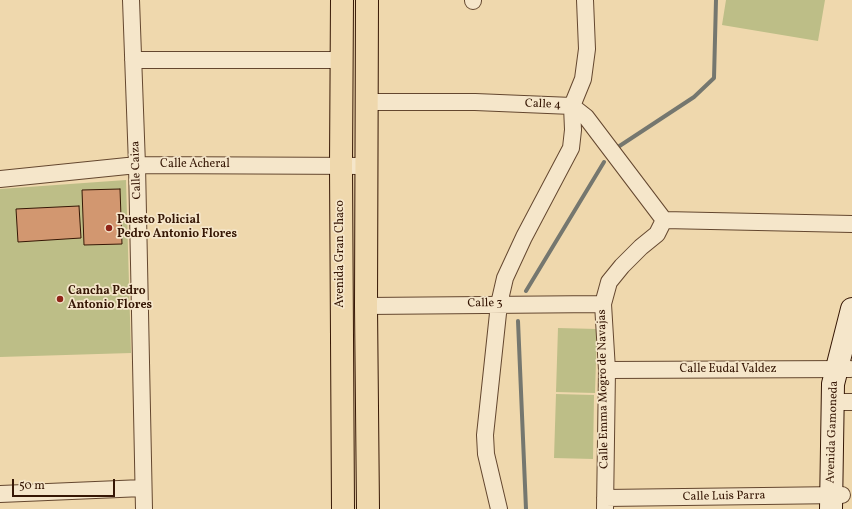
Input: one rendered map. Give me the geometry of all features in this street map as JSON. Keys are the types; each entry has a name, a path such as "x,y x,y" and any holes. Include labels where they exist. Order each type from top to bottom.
{"main road":[{"name":"Avenida Gran Chaco","path":"342,0 341,166 343,509"},
{"name":"Avenida Gran Chaco","path":"367,0 366,306 368,509"}],"street":[{"name":"Calle Caiza","path":"131,0 137,165 144,509"},
{"path":"499,509 486,454 485,435 499,304 505,278 571,148 573,130 572,106 583,79 587,49 585,0"},
{"path":"133,60 342,60"},
{"name":"Calle 4","path":"367,102 475,102 572,106 586,117 664,220"},
{"name":"Calle Acheral","path":"0,179 137,165 367,166"},
{"path":"664,220 852,224"},
{"name":"Calle Emma Mogro de Navajas","path":"605,504 607,370 603,304 609,282 622,266 641,247 657,234 664,220"},
{"name":"Calle 3","path":"366,306 603,304"},
{"name":"Avenida Gamoneda","path":"837,502 847,402 846,367 852,309"},
{"name":"Calle Eudal Valdez","path":"607,370 846,367"},
{"name":"Avenida Gamoneda","path":"837,502 833,384 846,367"},
{"path":"0,494 143,488"},
{"name":"Calle Luis Parra","path":"605,504 837,502"}],"green space":[{"path":"726,0 825,0 818,41 722,25"},
{"path":"126,180 131,353 0,357 0,189"},
{"path":"558,328 597,329 595,393 556,392"},
{"path":"556,394 594,395 593,459 554,458"}],"building":[{"path":"120,189 122,244 84,245 82,190"},
{"path":"79,206 81,238 18,242 16,209"}],"waterway":[{"path":"618,147 694,97 714,78 716,0"},
{"path":"526,291 604,162"},
{"path":"518,321 526,509"}],"place":[{"name":"Puesto Policial Pedro Antonio Flores","path":"109,228"},
{"name":"Cancha Pedro Antonio Flores","path":"60,299"}]}
